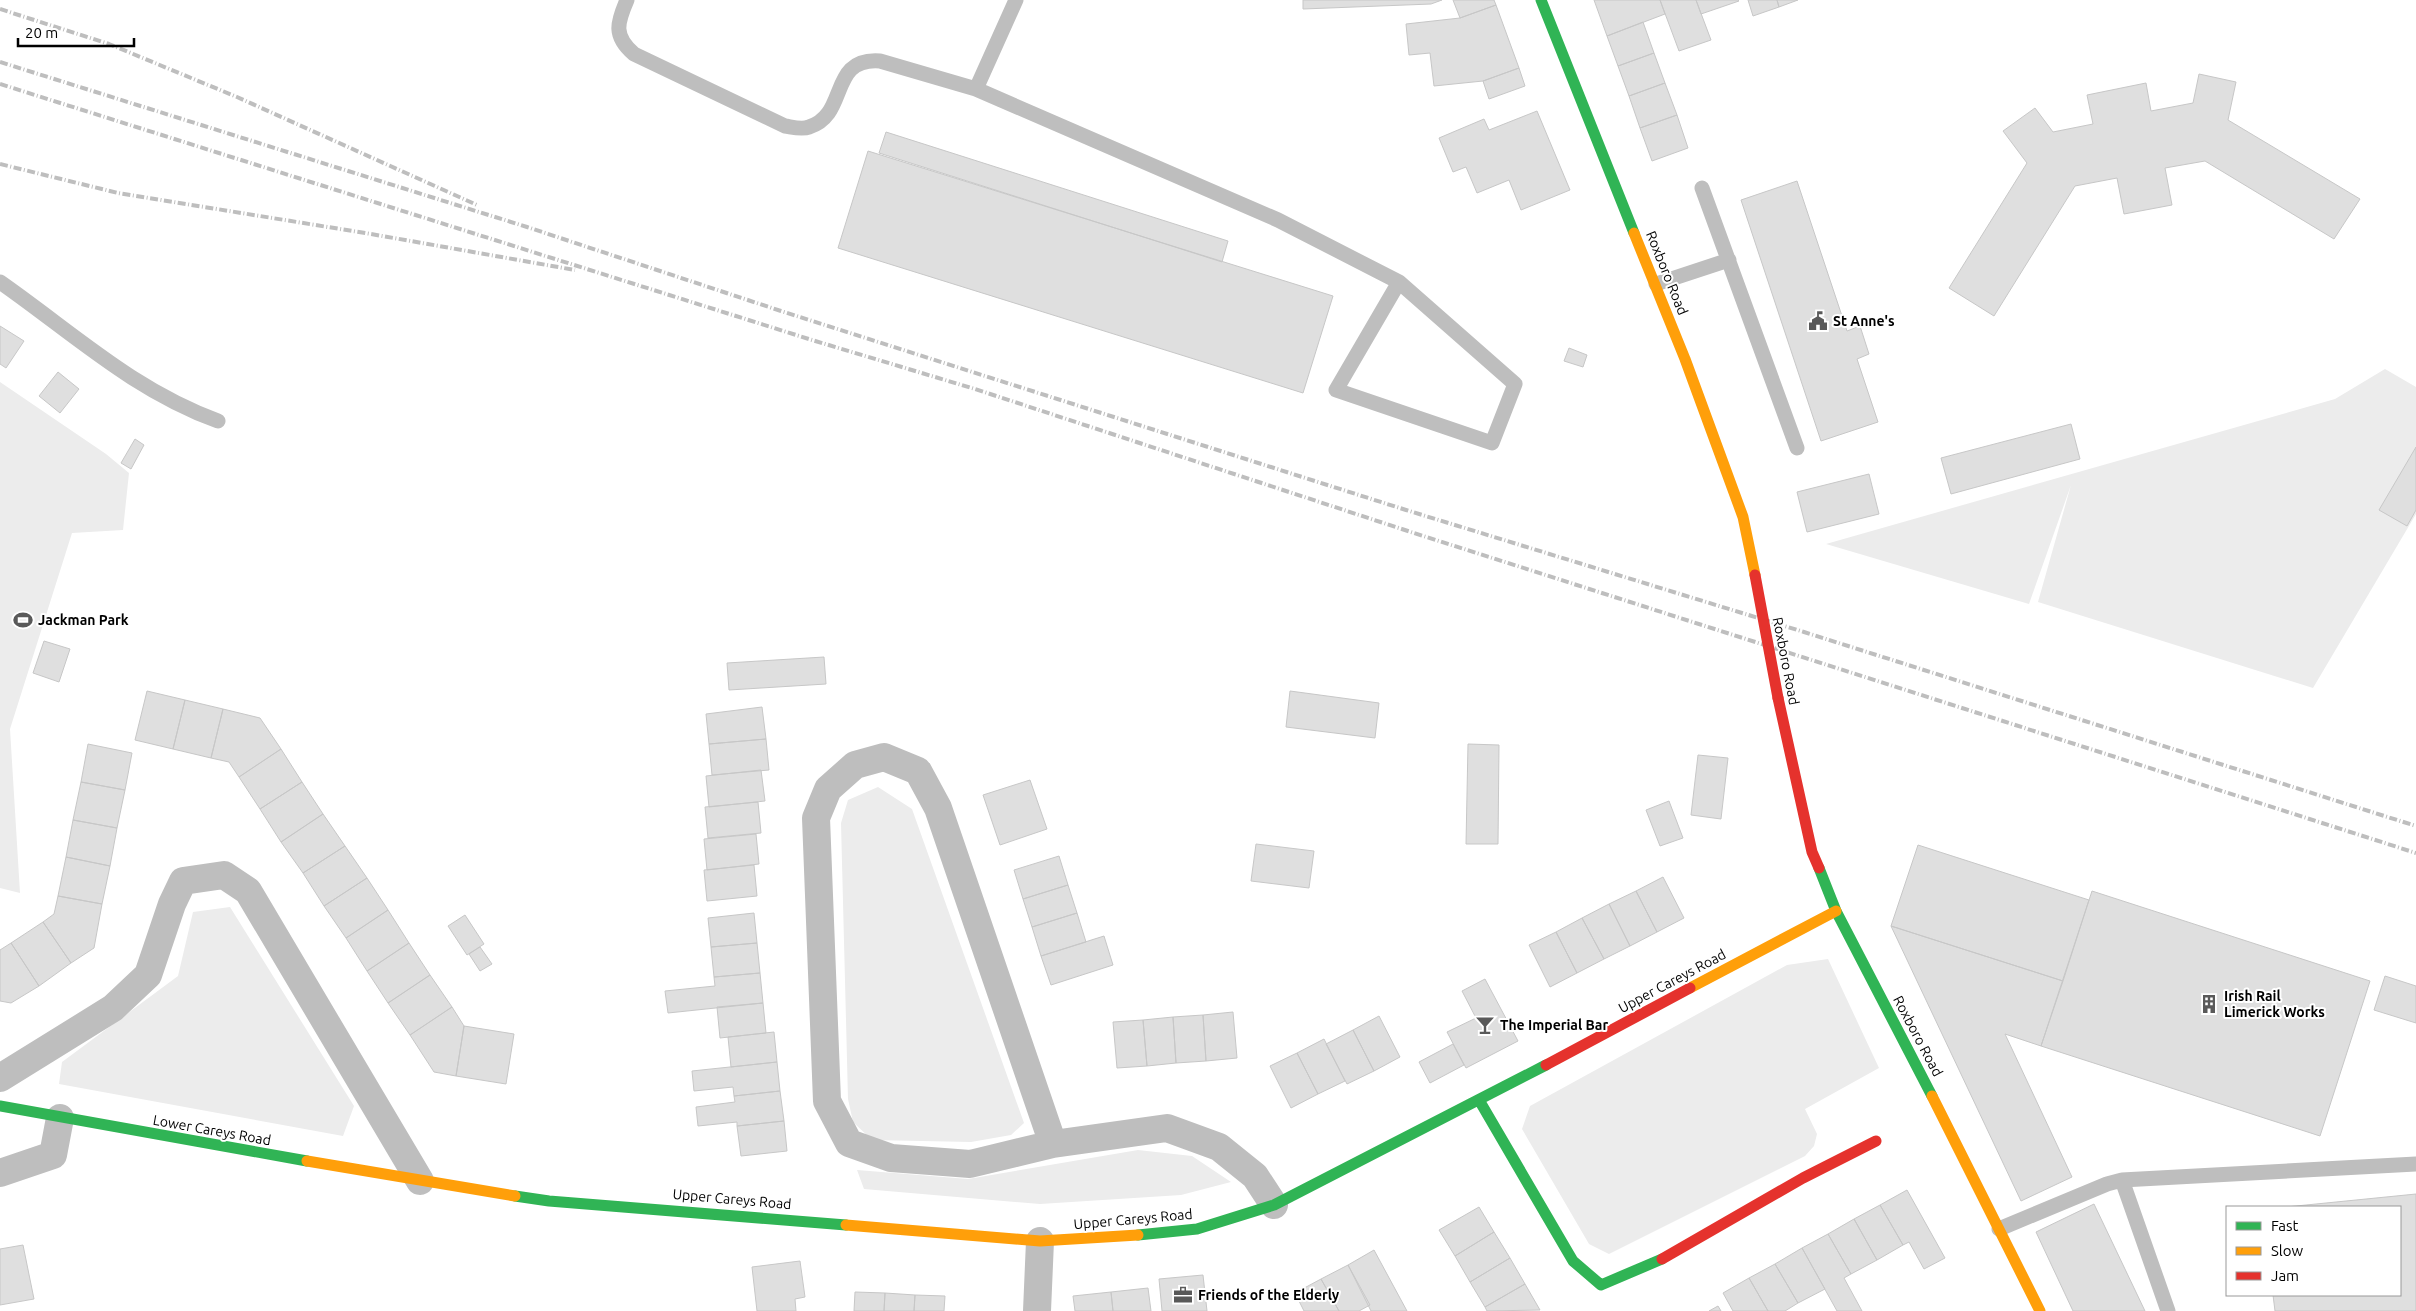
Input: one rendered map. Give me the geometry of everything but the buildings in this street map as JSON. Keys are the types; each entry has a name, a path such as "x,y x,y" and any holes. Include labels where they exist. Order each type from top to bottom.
{"street":[{"name":"Roxboro Road","path":"1541,0 1656,284 1743,517 1778,698 1812,852 1836,911 1946,1123 2040,1311"},
{"path":"1053,1144 938,808 918,771 884,757 855,765 828,789 816,818 827,1101 849,1143 891,1158 970,1164 1053,1144 1167,1128 1219,1148 1254,1176 1274,1205"},
{"path":"0,1078 113,1008 148,975 172,904 184,881 224,876 248,891 420,1181"},
{"name":"Upper Careys Road","path":"420,1181 549,1201 1040,1240 1153,1234 1197,1229 1274,1205 1479,1100 1836,911"},
{"path":"1479,1100 1573,1260 1601,1285 1651,1266 1803,1178 1876,1142"},
{"name":"Lower Careys Road","path":"0,1106 420,1181"},
{"path":"0,1173 53,1156 60,1118"},
{"path":"1037,1311 1040,1240"}],"lane":[{"path":"627,0 618,21 619,33 624,46 634,54 785,126 807,128 822,121 832,109 844,77 853,67 865,60 880,61 976,89 1278,220 1399,282 1515,384 1492,443 1336,390 1399,282"},
{"path":"976,89 1016,0"},
{"path":"1702,188 1797,448"},
{"path":"1656,284 1729,260"},
{"path":"0,282 126,376 184,409 218,421"},
{"path":"1998,1229 2107,1184 2122,1180 2416,1164"},
{"path":"2122,1180 2168,1311"}],"shaded area":[{"path":"2385,369 2416,387 2416,514 2313,688 2038,602 2071,485 2029,604 1826,544 2335,399"},
{"name":"Jackman Park","path":"0,382 106,454 129,473 123,530 72,533 10,729 20,893 0,888"},
{"path":"878,787 912,809 1024,1123 1011,1135 971,1142 872,1140 853,1122 848,1099 841,823 848,800"},
{"path":"230,907 354,1106 343,1136 59,1084 62,1062 178,976 193,912"},
{"path":"1828,959 1879,1068 1805,1109 1817,1134 1814,1146 1805,1156 1609,1254 1589,1244 1522,1129 1530,1106 1787,965"},
{"path":"1138,1150 1192,1156 1231,1182 1181,1195 1040,1204 864,1189 857,1170 968,1179"}],"railway":[{"path":"0,9 109,44 237,97 477,205"},
{"path":"0,62 527,227 781,311 1406,510 1804,632 2416,826"},
{"path":"0,84 812,340 975,389 1414,533 2416,853"},
{"path":"0,164 118,193 371,234 575,270"}],"traffic: fast":[{"path":"1541,0 1634,233"},
{"path":"1819,868 1836,911 1932,1096"},
{"path":"1138,1235 1197,1229 1274,1205 1546,1065"},
{"path":"1479,1100 1573,1261 1601,1285 1662,1259"},
{"path":"0,1106 307,1161"},
{"path":"515,1196 549,1201 846,1225"}],"traffic: slow":[{"path":"1634,233 1685,359 1743,517 1755,575"},
{"path":"1690,988 1836,911"},
{"path":"1932,1096 2040,1311"},
{"path":"307,1161 515,1196"},
{"path":"846,1225 1040,1241 1138,1235"}],"traffic: jam":[{"path":"1755,575 1778,698"},
{"path":"1778,698 1812,852 1819,868"},
{"path":"1546,1065 1690,988"},
{"path":"1662,1259 1803,1178 1876,1141"}],"place":[{"name":"St Anne's","path":"1818,321"},
{"name":"Jackman Park","path":"23,620"},
{"name":"Irish Rail Limerick Works","path":"2209,1004"},
{"name":"The Imperial Bar","path":"1485,1025"},
{"name":"Friends of the Elderly","path":"1183,1295"}]}
